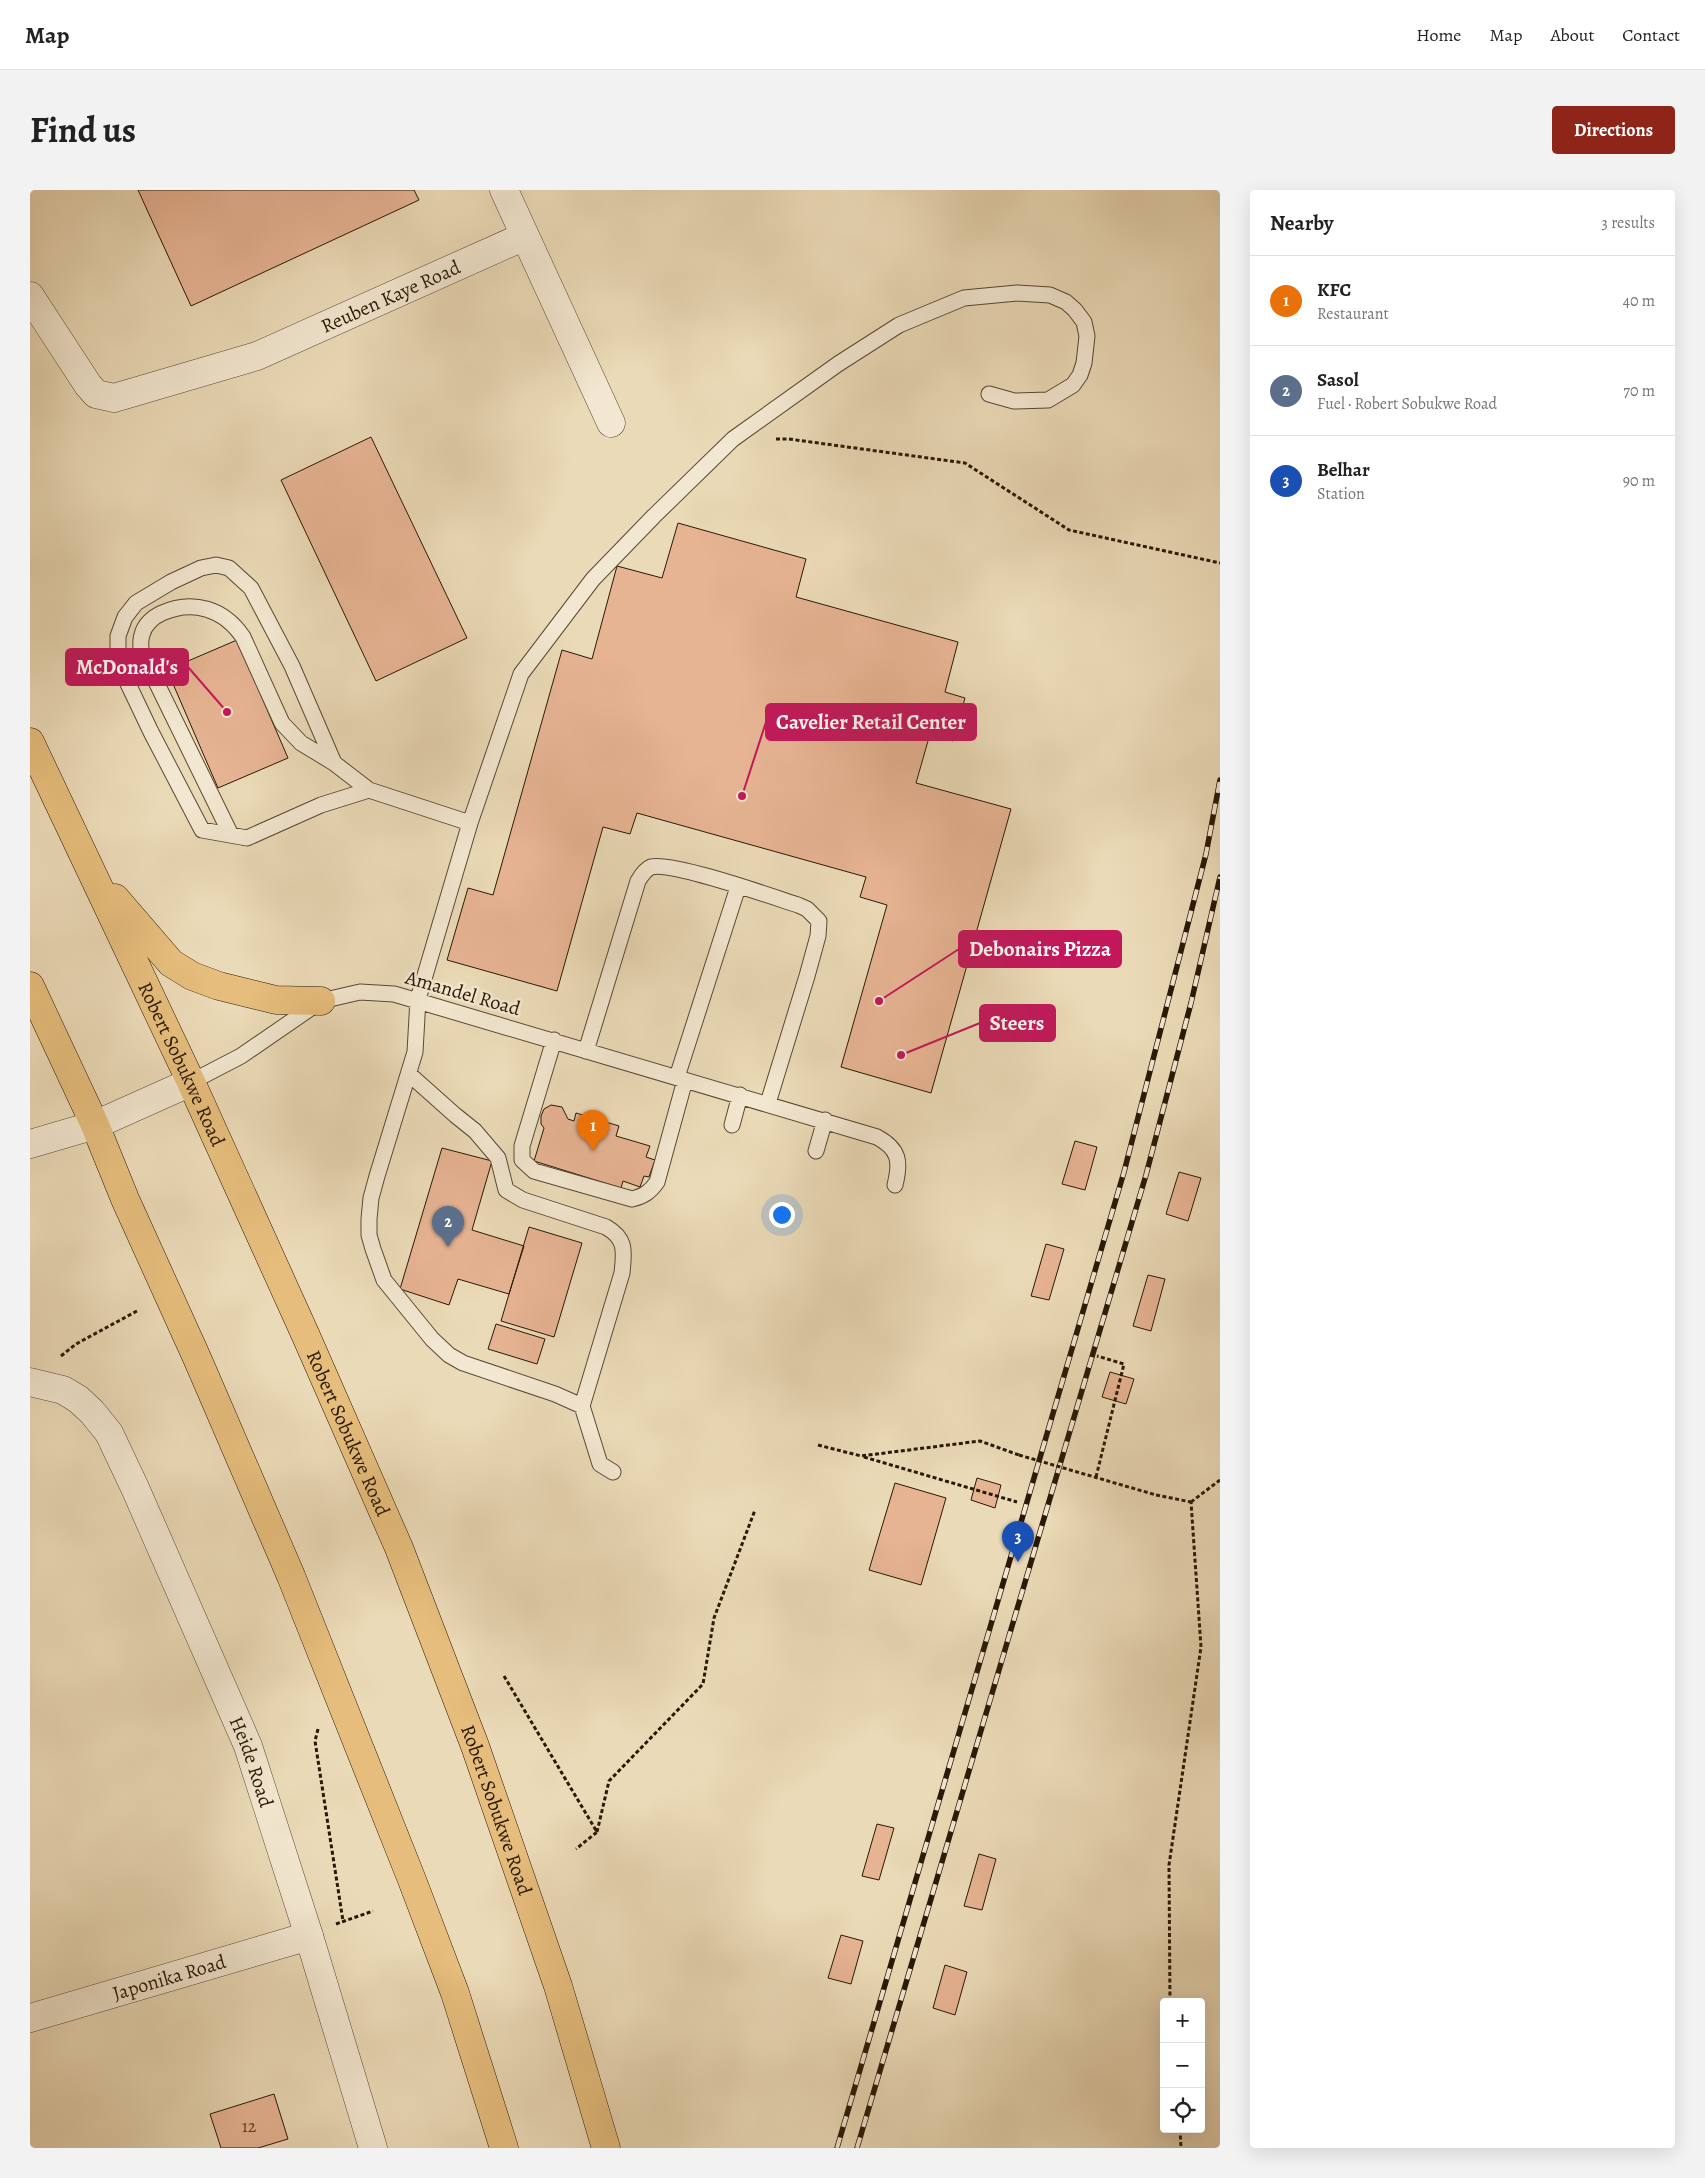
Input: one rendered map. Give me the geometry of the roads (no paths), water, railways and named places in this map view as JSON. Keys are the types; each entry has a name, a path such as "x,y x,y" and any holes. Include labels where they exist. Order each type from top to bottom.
{"main road":[{"name":"Robert Sobukwe Road","path":"30,742 191,1082 399,1548 475,1746 558,1986 606,2148"},
{"path":"87,861 152,943 171,963 192,976 219,986 276,1000 321,1001"},
{"path":"30,986 95,1125 125,1199 197,1358 294,1585 455,1993 504,2148"}],"street":[{"path":"504,190 611,423"},
{"name":"Reuben Kaye Road","path":"30,296 88,385 96,394 114,398 257,356 525,236"},
{"path":"30,1144 95,1125 191,1082"},
{"name":"Heide Road","path":"30,1382 63,1390 78,1399 92,1412 109,1434 248,1746 309,1936 373,2148"},
{"name":"Japonika Road","path":"30,2018 309,1936"}],"lane":[{"path":"582,1406 555,1394 479,1370 449,1355 420,1327 384,1280 376,1263 369,1235 369,1212 377,1176 414,1052 418,1000 470,823 521,674 593,579 654,516 733,439 838,364 899,325 964,298 1017,293 1050,295 1066,302 1075,310 1084,322 1087,336 1084,363 1080,375 1073,385 1048,400 1014,401 989,394"},
{"path":"334,763 292,666 251,588 242,577 230,568 216,565 201,568 171,582 136,603 125,617 118,636 118,655 121,669 151,732 202,830 247,838 321,805 369,790"},
{"path":"231,835 141,651 142,635 152,618 169,610 191,605 204,608 235,625 243,637 282,722 301,743 334,763 369,790 470,823"},
{"path":"586,1051 638,881 642,874 650,867 672,868 798,905 807,909 819,921 818,936 807,976 768,1103"},
{"path":"554,1040 522,1146 522,1160 534,1171 632,1199 650,1192 657,1182 681,1079 738,887"},
{"name":"Amandel Road","path":"191,1082 241,1056 321,1001 360,992 394,994 768,1103 877,1137 891,1144 898,1160 899,1169 895,1185"},
{"path":"409,1074 454,1115 475,1131 498,1158 506,1190 522,1200 606,1227 615,1232 622,1240 624,1256 622,1273 582,1406 600,1464 613,1472"},
{"path":"732,1125 740,1095"},
{"path":"816,1151 825,1120"}],"railway":[{"path":"837,2148 1124,1172 1206,854 1220,780"},
{"path":"857,2148 1146,1175 1191,1003 1220,877"}],"place":[{"name":"McDonald's","path":"227,712"},
{"name":"Cavelier Retail Center","path":"742,796"},
{"name":"Debonairs Pizza","path":"879,1001"},
{"name":"Steers","path":"901,1055"},
{"name":"KFC","path":"593,1151"},
{"name":"Sasol","path":"448,1247"},
{"name":"Belhar","path":"1018,1562"}]}
